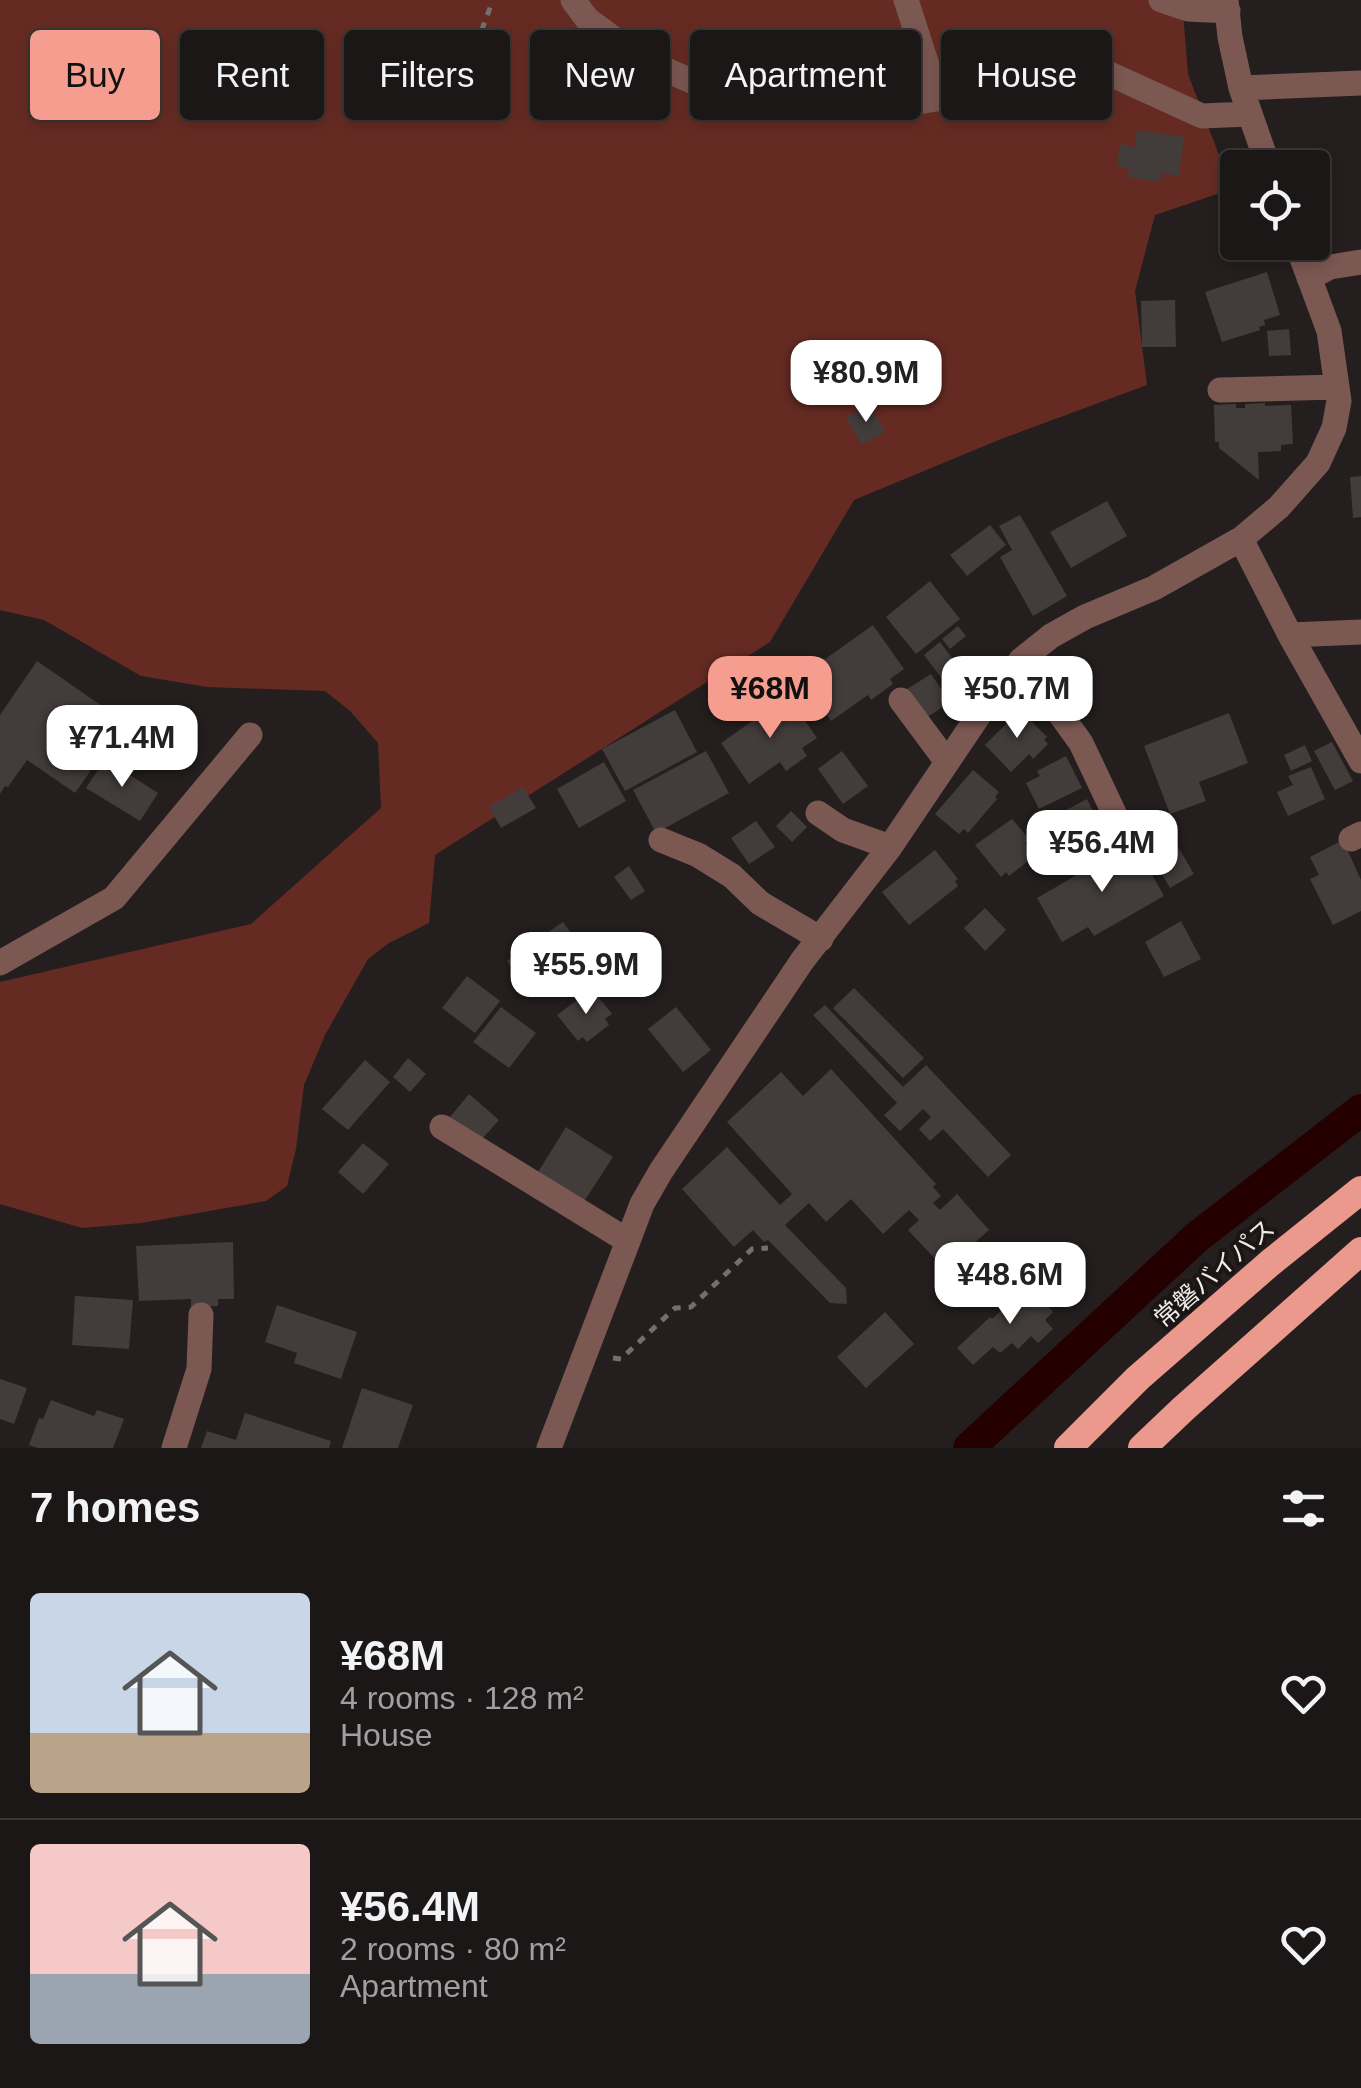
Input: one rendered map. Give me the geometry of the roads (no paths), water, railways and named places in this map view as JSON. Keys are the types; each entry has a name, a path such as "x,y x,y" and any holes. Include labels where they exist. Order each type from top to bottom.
{"highway":[{"name":"常磐バイパス","path":"1068,1448 1138,1378 1361,1190"},
{"path":"1142,1448 1361,1251"}],"street":[{"path":"573,0 587,20 666,70 724,94 785,106 924,101 959,95 1024,75 1078,68 1110,74 1202,116 1249,114"},
{"path":"906,0 938,99"},
{"path":"1161,0 1188,9 1227,6 1240,88 1262,150"},
{"path":"1240,88 1361,83"},
{"path":"549,1448 642,1204 660,1171 802,961 890,848 981,712 1021,660 1051,636 1085,617 1154,588 1240,539 1280,507 1318,462 1346,396 1302,260"},
{"path":"1309,278 1330,267 1361,262"},
{"path":"1220,390 1346,396"},
{"path":"1240,539 1361,761"},
{"path":"1290,635 1361,632"},
{"path":"1021,660 1081,743 1114,813"},
{"path":"901,700 948,762"},
{"path":"0,963 114,898 250,734"},
{"path":"818,814 843,830 890,848"},
{"path":"660,840 698,854 732,876 760,902 820,938"},
{"path":"442,1127 628,1241"},
{"path":"174,1448 199,1369 202,1315"}],"waterway":[{"path":"969,1448 1197,1237 1361,1110"}]}
